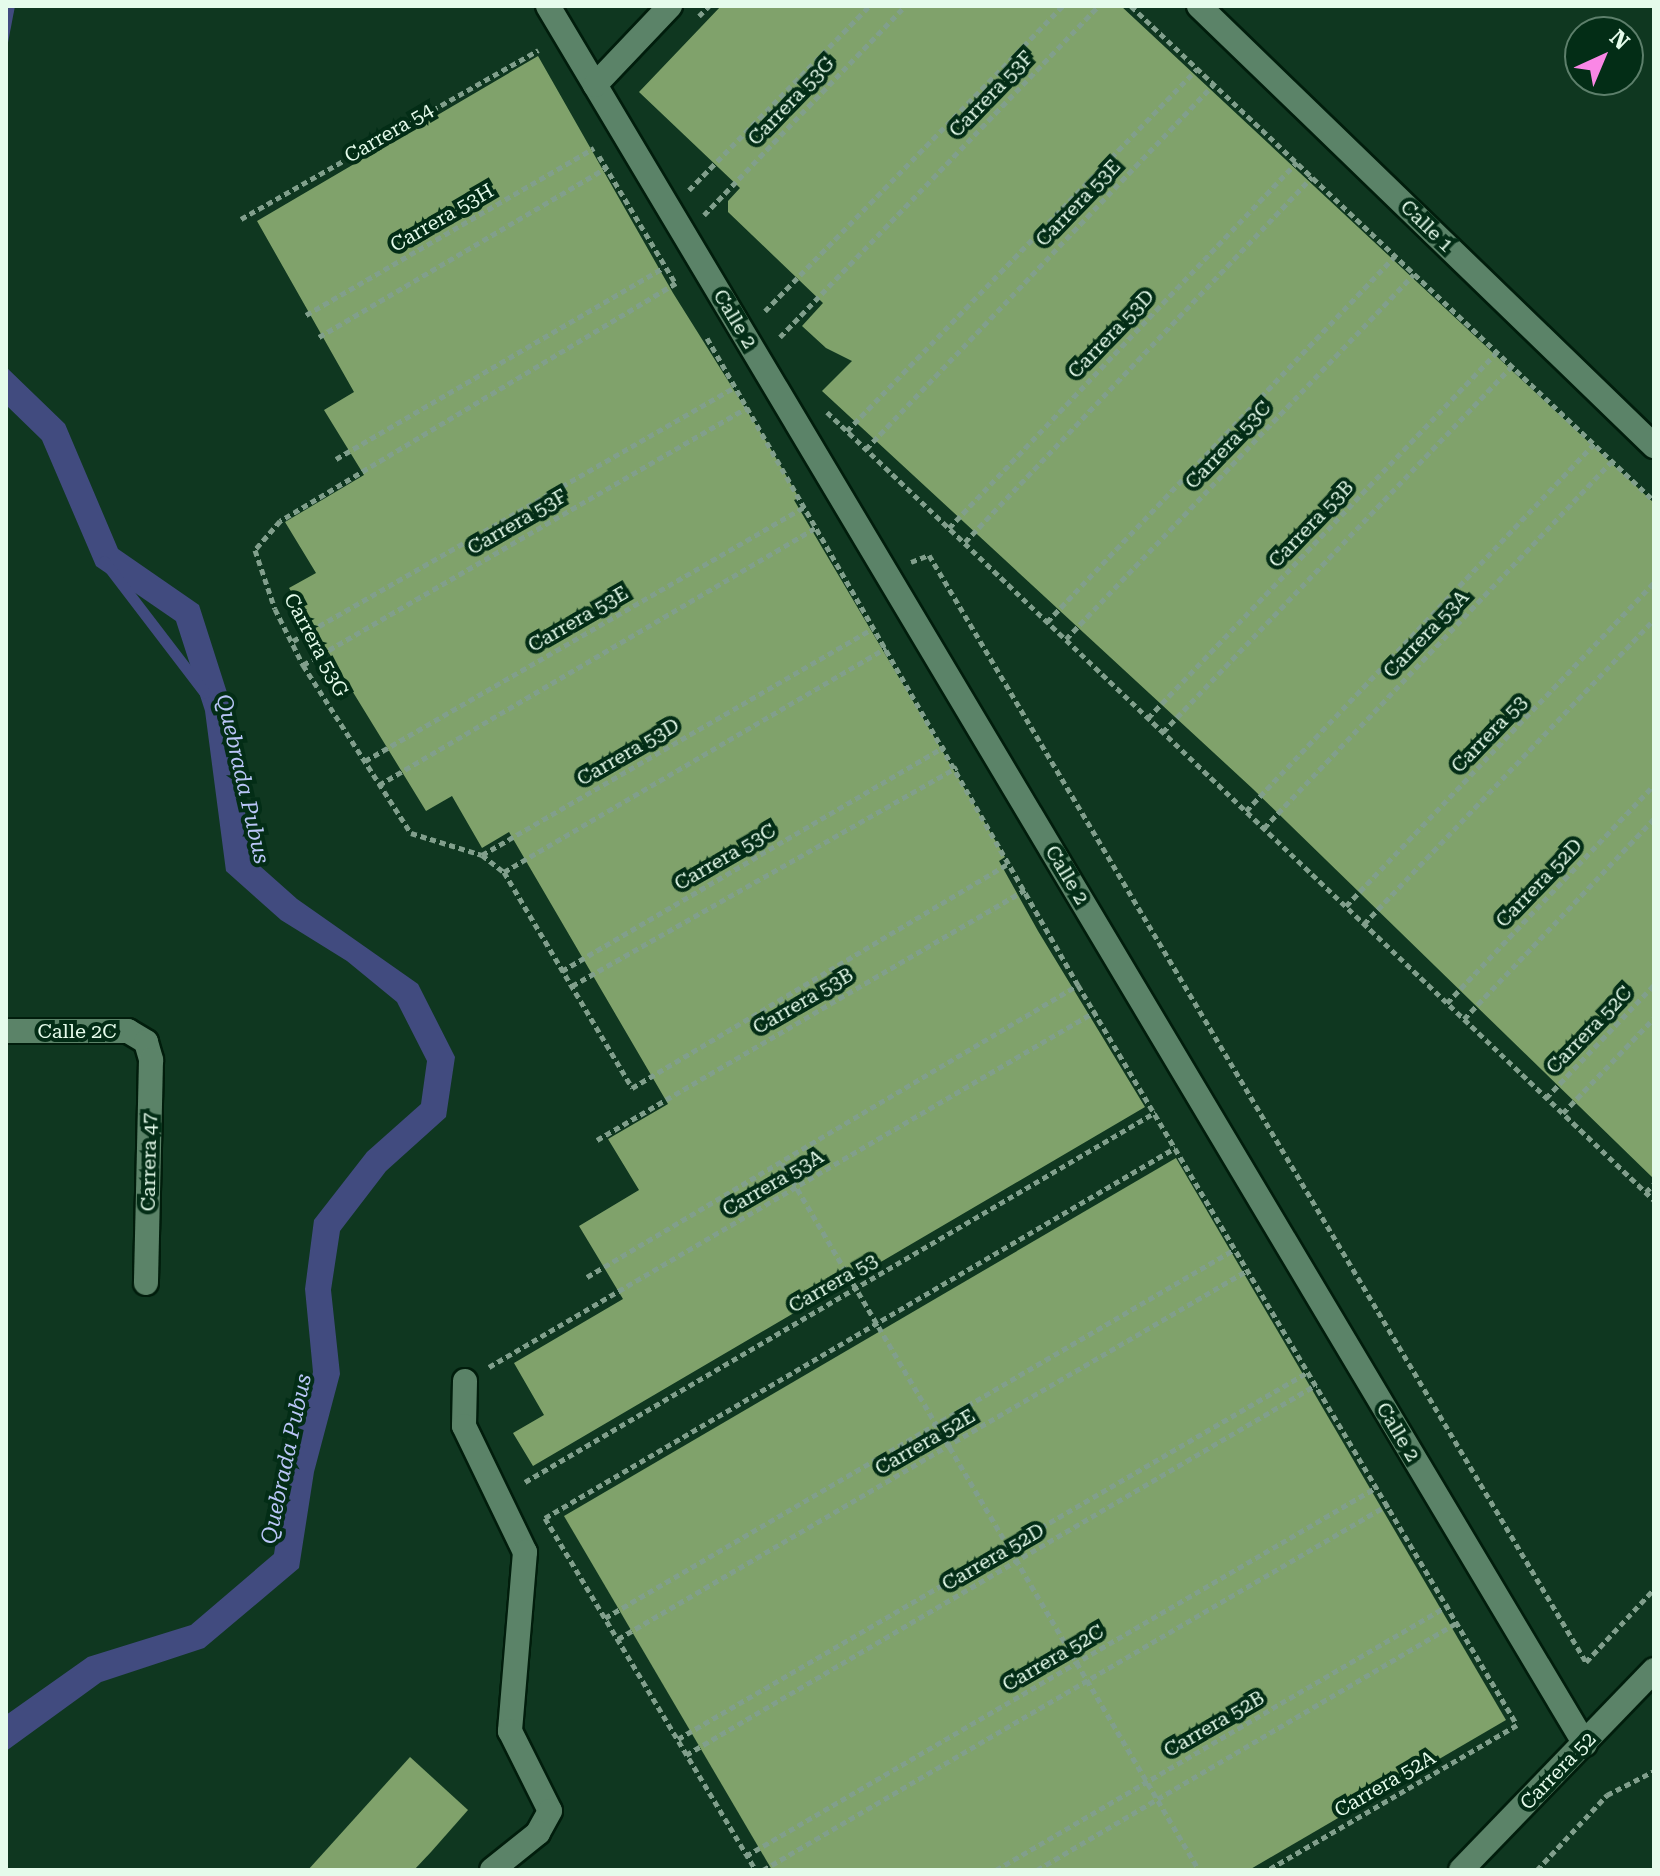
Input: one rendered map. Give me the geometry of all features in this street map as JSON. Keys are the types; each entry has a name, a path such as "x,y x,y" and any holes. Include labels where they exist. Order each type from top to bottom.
{"street":[{"name":"Calle 2","path":"548,6 1585,1744"},
{"path":"595,85 670,6"},
{"name":"Calle 1","path":"1199,6 1654,446"},
{"name":"Calle 2C","path":"6,1031 128,1031 146,1042"},
{"name":"Carrera 47","path":"146,1042 151,1060 146,1283"},
{"path":"465,1381 464,1426 525,1552 510,1731 550,1811 538,1833 492,1870"},
{"name":"Carrera 52","path":"1461,1870 1654,1670"}],"path":[{"name":"Carrera 53G","path":"686,194 869,6"},
{"name":"Carrera 53G","path":"701,219 905,6"},
{"name":"Carrera 53F","path":"759,317 1063,6"},
{"name":"Carrera 53F","path":"774,343 1099,6"},
{"path":"1131,6 1654,501"},
{"name":"Carrera 54","path":"241,219 537,48 544,60"},
{"name":"Carrera 53E","path":"847,431 1197,69"},
{"name":"Carrera 53E","path":"866,449 1214,84"},
{"path":"587,136 663,268 683,296"},
{"name":"Carrera 53H","path":"306,315 594,148"},
{"name":"Carrera 53D","path":"949,528 1297,162"},
{"name":"Carrera 53H","path":"319,337 606,168"},
{"name":"Carrera 53D","path":"965,542 1312,177"},
{"name":"Carrera 53C","path":"1047,622 1395,256"},
{"path":"336,459 663,268"},
{"name":"Carrera 53C","path":"1066,639 1414,274"},
{"name":"Carrera 53G","path":"632,1088 504,872 482,855 411,833 303,665 275,609 255,550 280,521 676,283"},
{"path":"706,335 873,628 945,746 1078,985 1457,1623"},
{"name":"Carrera 53B","path":"1148,718 1497,352"},
{"name":"Carrera 53B","path":"1163,732 1512,366"},
{"name":"Carrera 53F","path":"293,641 735,387"},
{"path":"819,404 1654,1200"},
{"name":"Carrera 53F","path":"303,665 748,407"},
{"name":"Carrera 53A","path":"1246,811 1594,444"},
{"name":"Carrera 53A","path":"1264,828 1612,461"},
{"name":"Carrera 53E","path":"365,761 806,506"},
{"name":"Carrera 53E","path":"379,785 817,527"},
{"path":"929,555 1586,1662 1654,1589"},
{"name":"Carrera 53","path":"1346,906 1654,583"},
{"name":"Carrera 53","path":"1364,924 1654,619"},
{"name":"Carrera 53D","path":"482,855 873,628"},
{"name":"Carrera 53D","path":"504,872 886,648"},
{"name":"Carrera 53C","path":"562,971 945,746"},
{"name":"Carrera 53C","path":"572,986 957,767"},
{"name":"Carrera 52D","path":"1447,1003 1654,785"},
{"name":"Carrera 52D","path":"1464,1019 1654,819"},
{"name":"Carrera 53B","path":"632,1088 1010,863"},
{"name":"Carrera 53B","path":"597,1140 1025,890"},
{"name":"Carrera 53A","path":"587,1277 1078,985"},
{"name":"Carrera 52C","path":"1546,1098 1654,985"},
{"name":"Carrera 53A","path":"465,1381 1096,1011"},
{"name":"Carrera 52C","path":"1563,1113 1654,1018"},
{"name":"Carrera 53","path":"525,1482 1156,1112"},
{"path":"545,1518 1175,1148"},
{"path":"782,1163 1199,1870"},
{"path":"1646,1192 1654,1184"},
{"name":"Carrera 52E","path":"605,1618 1235,1249"},
{"name":"Carrera 52E","path":"618,1639 1248,1270"},
{"name":"Carrera 52D","path":"678,1739 1308,1372"},
{"name":"Carrera 52D","path":"686,1756 1316,1385"},
{"path":"518,1469 532,1494"},
{"name":"Carrera 52C","path":"746,1856 1377,1487"},
{"name":"Carrera 52C","path":"763,1870 1389,1504"},
{"path":"538,1506 756,1870"},
{"name":"Carrera 52B","path":"996,1870 1449,1605"},
{"name":"Carrera 52B","path":"1037,1870 1457,1623"},
{"name":"Carrera 52A","path":"1268,1870 1517,1725 1457,1623"},
{"path":"1537,1870 1607,1795 1654,1771"}],"water":[{"path":"6,6 15,6 6,53"},
{"path":"6,367 65,424 118,549 199,605 231,705 251,858 297,899 418,984 455,1057 446,1117 386,1171 340,1231 331,1290 340,1374 314,1472 299,1568 204,1648 101,1682 6,1751 6,1715 88,1657 191,1625 274,1554 288,1466 313,1372 305,1289 314,1220 367,1152 421,1104 427,1061 397,1002 347,961 281,920 226,871 205,711 176,621 96,566 42,440 6,405"}],"building":[{"path":"721,6 1121,6 1654,503 1654,1179 1253,789 822,391 852,361 826,348 802,326 823,303 728,212 728,201 740,188 639,92"},
{"path":"538,56 673,293 769,446 799,498 794,500 1005,857 999,861 1038,931 1145,1107 533,1466 513,1433 544,1415 514,1363 623,1299 579,1226 639,1190 608,1139 668,1104 509,832 482,848 452,796 426,811 289,588 316,573 285,522 364,475 324,410 354,392 257,221"},
{"path":"1176,1158 1506,1720 1249,1870 772,1870 564,1516"},
{"path":"410,1757 468,1810 431,1852 414,1870 308,1870"}],"waterway":[{"name":"Quebrada Pubus","path":"104,561 205,693"}]}
